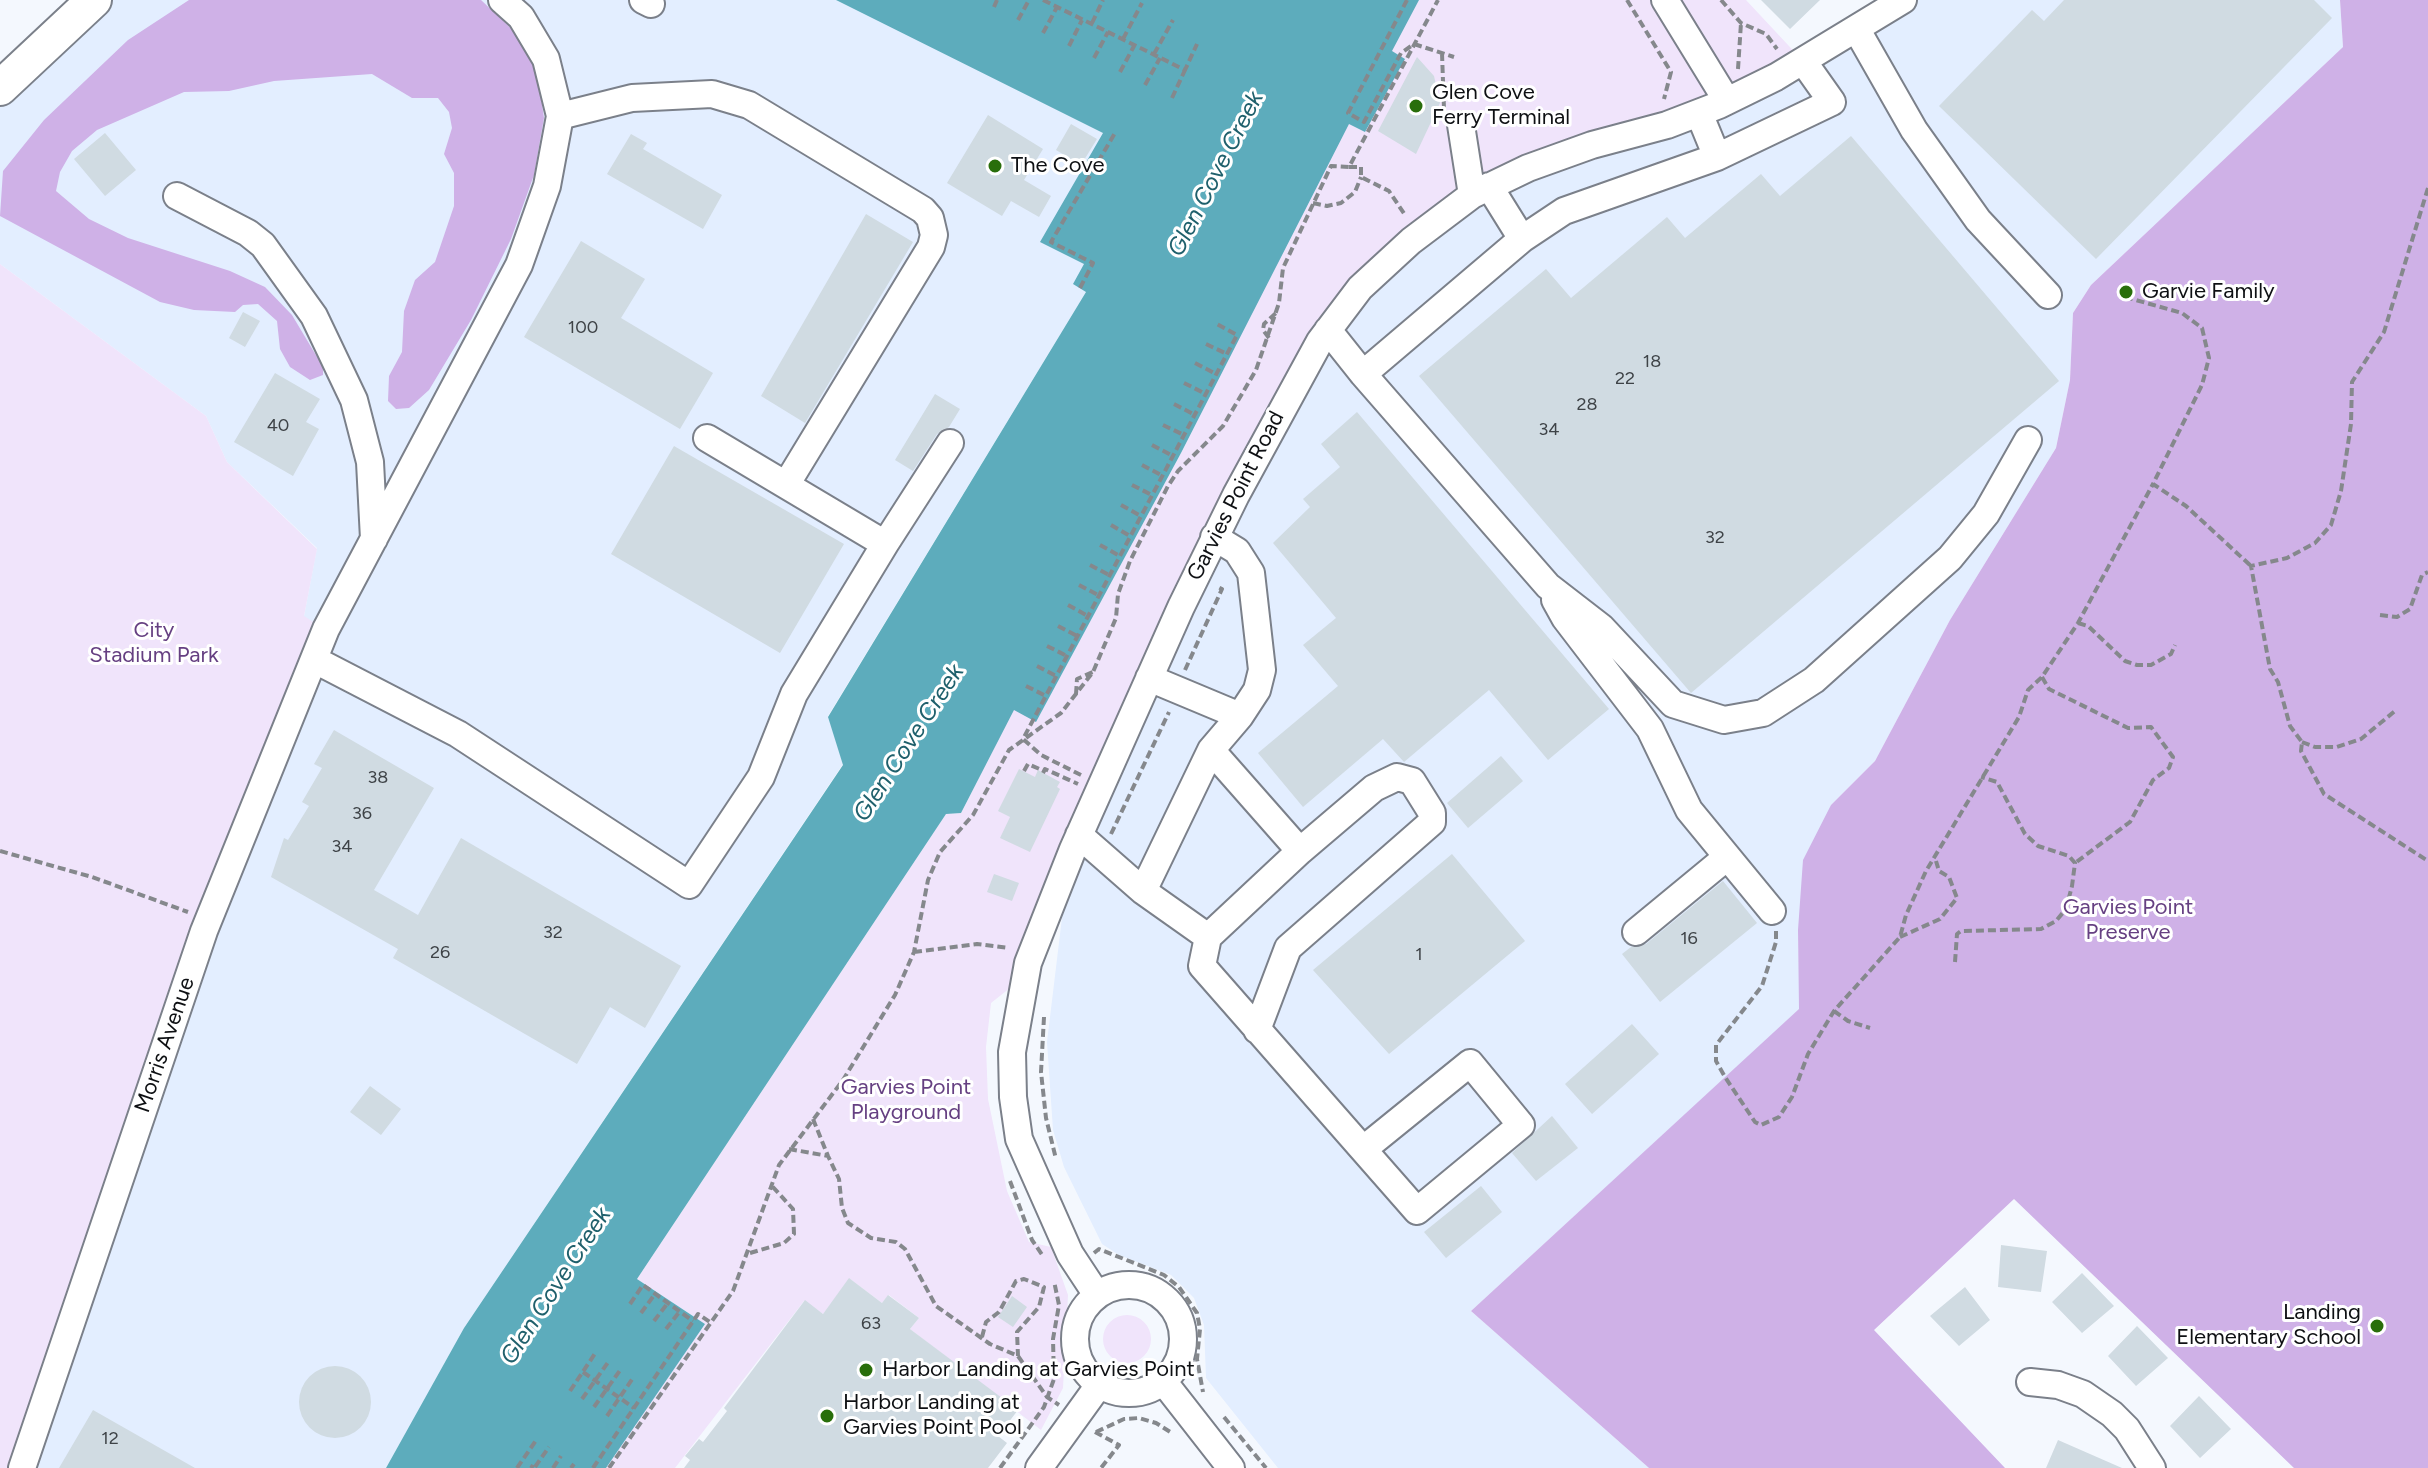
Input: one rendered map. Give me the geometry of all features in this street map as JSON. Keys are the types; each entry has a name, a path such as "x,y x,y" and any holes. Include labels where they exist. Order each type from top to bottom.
{"main road":[{"path":"0,88 94,0"}],"street":[{"path":"502,0 521,17 546,59 560,116 632,98 712,94 749,105 923,210 930,218 934,235 931,247 786,485"},
{"path":"1665,0 1727,101"},
{"name":"Garvies Point Road","path":"1097,1295 1070,1254 1030,1172 1019,1139 1013,1097 1012,1052 1028,963 1079,835 1149,678 1214,537 1294,383 1328,330 1370,279 1411,241 1480,190 1579,149 1699,113 1727,101 1803,61 1903,0"},
{"path":"1857,30 1914,130 1978,220 2048,295"},
{"path":"1363,374 1522,239 1564,211 1717,157 1832,102 1803,61"},
{"path":"1699,113 1717,157"},
{"name":"Morris Avenue","path":"22,1468 209,920 326,629 519,265 547,186 560,116"},
{"path":"1461,125 1480,190 1522,239"},
{"path":"177,196 248,233 263,245 314,316 354,400 370,462 374,539"},
{"path":"1328,330 1548,586 1601,627 1673,704 1724,720 1763,713 1814,680 1950,558 1986,514 2028,440"},
{"path":"707,438 885,544"},
{"path":"315,660 458,734 689,885 761,777 794,694 950,443"},
{"path":"1143,891 1211,750 1257,690 1262,670 1251,573 1237,551 1214,537"},
{"path":"1548,586 1565,618 1650,729 1689,810 1772,911"},
{"path":"1149,678 1240,716"},
{"path":"1211,750 1300,851"},
{"path":"1257,1030 1288,948 1432,822 1432,813 1412,781 1397,777 1374,788 1300,851 1208,937 1202,966 1257,1030 1365,1148 1417,1211 1521,1125 1470,1063 1365,1148"},
{"path":"1079,835 1143,891 1208,937"},
{"path":"1636,932 1727,857"},
{"path":"1113,1287 1141,1287 1165,1299 1177,1314 1182,1331 1182,1349 1175,1367 1163,1381 1134,1393 1116,1391 1099,1385 1085,1372 1077,1355 1075,1337 1081,1314 1097,1295 1113,1287"},
{"path":"1163,1381 1231,1468"},
{"path":"2030,1382 2058,1385 2083,1394 2112,1414 2127,1429 2152,1468"},
{"path":"1039,1468 1099,1385"}],"path":[{"path":"994,7 997,0"},
{"path":"1018,20 1029,0"},
{"path":"1043,0 1185,70"},
{"path":"1091,24 1103,0"},
{"path":"1407,0 1348,113 1364,122 1401,53 1414,44"},
{"path":"1349,167 1438,0"},
{"path":"1627,0 1671,72 1664,99"},
{"path":"1721,0 1741,23 1766,34 1777,49 1763,56"},
{"path":"1123,39 1142,3"},
{"path":"1043,33 1057,7"},
{"path":"1069,46 1082,19"},
{"path":"1154,54 1173,20"},
{"path":"1737,71 1741,23"},
{"path":"1094,58 1108,32"},
{"path":"1172,98 1197,44"},
{"path":"1414,44 1454,57"},
{"path":"1120,72 1134,45"},
{"path":"1145,85 1160,58"},
{"path":"1737,71 1750,64"},
{"path":"1731,65 1737,71"},
{"path":"1080,288 1093,263 1051,242 1115,133"},
{"path":"609,1468 733,1291 789,1149 870,1038 914,952 928,880 935,862 973,815 1009,750 1052,720 1076,696 1093,672 1116,618 1118,594 1130,561 1168,486 1178,471 1223,426 1251,379 1277,312 1283,268 1313,203 1331,166 1361,167 1355,192 1341,203 1327,206 1313,203"},
{"path":"1361,177 1389,191 1405,215"},
{"path":"2251,566 2287,558 2315,543 2331,525 2343,478 2352,382 2384,332 2428,188"},
{"path":"1900,937 1906,915 1926,871 1936,860 1981,777 2019,717 2028,690 2042,677 2078,623 2202,385 2208,346 2202,328 2192,318 2125,297"},
{"path":"1269,338 1263,330 1264,324 1270,314 1277,312"},
{"path":"1023,739 1237,335 1217,324"},
{"path":"1206,344 1227,354"},
{"path":"1195,363 1216,374"},
{"path":"1184,383 1206,394"},
{"path":"1174,404 1195,415"},
{"path":"1163,425 1184,435"},
{"path":"1152,445 1173,456"},
{"path":"1142,465 1163,476"},
{"path":"2153,484 2186,506 2251,566 2270,669 2278,682 2290,726 2302,742 2315,747 2337,747 2361,739 2395,711"},
{"path":"1132,485 1152,495"},
{"path":"1121,505 1141,516"},
{"path":"1111,525 1131,536"},
{"path":"1100,545 1120,556"},
{"path":"1090,565 1110,576"},
{"path":"2380,615 2397,617 2410,609 2422,575 2428,572"},
{"path":"1079,585 1099,596"},
{"path":"1102,852 1222,589 1214,585"},
{"path":"1068,605 1088,616"},
{"path":"2078,623 2088,626 2125,661 2137,665 2151,665 2171,654 2175,645"},
{"path":"1058,626 1078,636"},
{"path":"1047,646 1067,656"},
{"path":"1037,666 1056,676"},
{"path":"1076,696 1077,679 1093,672"},
{"path":"1955,962 1957,934 1961,931 2041,929 2056,921 2066,909 2075,863 2130,822 2153,780 2169,768 2173,757 2151,727 2128,728 2049,689 2042,677"},
{"path":"1026,686 1046,696"},
{"path":"1023,739 1041,755 1082,776"},
{"path":"2302,742 2301,751 2324,794 2428,861"},
{"path":"1024,771 1028,764 1044,771"},
{"path":"1981,777 1997,782 2025,834 2038,846 2069,856 2075,863"},
{"path":"0,851 92,877 209,920"},
{"path":"1772,911 1776,942 1762,986 1716,1045 1716,1061 1755,1122 1768,1124 1779,1117 1792,1097 1808,1054 1834,1011 1900,937 1940,919 1957,898 1954,885 1949,877 1939,871 1936,860"},
{"path":"914,952 977,944 1016,949"},
{"path":"1834,1011 1848,1021 1870,1028"},
{"path":"1045,1015 1041,1072 1046,1118 1058,1167"},
{"path":"813,1119 839,1179 842,1208 848,1223 863,1234 896,1242 905,1249 936,1306 982,1337 1018,1356 1047,1397 1056,1403"},
{"path":"789,1149 828,1156"},
{"path":"750,1253 784,1243 794,1234 793,1209 772,1186"},
{"path":"1091,1242 1099,1249 1164,1275 1188,1299 1200,1329 1197,1359 1203,1391 1212,1402"},
{"path":"1094,1254 1099,1249"},
{"path":"1018,1356 1017,1332 1039,1307 1044,1287 1064,1274"},
{"path":"982,1337 986,1322 999,1312 1016,1281 1024,1279 1044,1287"},
{"path":"1000,1468 1047,1397 1056,1360 1053,1339 1059,1305 1054,1281"},
{"path":"630,1304 643,1285 693,1321"},
{"path":"641,1313 655,1294"},
{"path":"654,1321 668,1303"},
{"path":"666,1329 680,1311"},
{"path":"593,1468 698,1314 710,1322"},
{"path":"570,1391 596,1352"},
{"path":"582,1399 609,1361"},
{"path":"594,1407 621,1369"},
{"path":"583,1372 634,1408"},
{"path":"607,1416 633,1378"},
{"path":"1221,1413 1266,1468"},
{"path":"1101,1468 1119,1445 1096,1432 1124,1419 1156,1423 1172,1432 1181,1444"},
{"path":"517,1468 537,1439"},
{"path":"523,1458 534,1467 549,1447"},
{"path":"553,1468 561,1456"}],"shaded area":[{"path":"93,0 837,0 1104,133 1084,264 1086,292 828,716 843,764 464,1328 386,1468 24,1468 304,616 317,548 227,462 206,416 0,264 0,86"},
{"path":"1906,0 2340,0 2343,47 2091,285 2073,313 2070,380 2056,448 1950,620 1875,761 1831,805 1798,930 1800,1009 1471,1311 1649,1468 1278,1468 1206,1378 1204,1325 1194,1298 1171,1275 1119,1255 1102,1244 1064,1167 1053,1130 1047,1042 1071,843 1326,334 1427,230 1532,171"}],"green space":[{"path":"189,0 481,0 518,35 537,70 544,118 534,175 511,239 471,320 429,390 409,408 396,409 388,401 389,376 402,352 404,311 415,280 435,262 454,206 454,173 444,154 452,128 449,112 438,98 412,98 372,74 274,81 229,91 184,92 97,130 72,151 60,172 56,191 89,219 128,238 230,271 265,287 292,315 323,367 323,375 310,380 290,367 280,349 277,321 258,304 243,305 235,312 194,310 160,302 0,216 3,171 44,120 128,40"},
{"name":"Garvies Point Playground","path":"1409,0 1746,0 1803,61 1474,197 1326,334 1015,984 991,1003 986,1047 988,1099 1007,1191 1029,1242 1051,1247 1068,1295 1063,1388 1041,1430 910,1329 919,1318 889,1295 882,1303 850,1279 823,1314 804,1301 675,1468 606,1468 705,1324 637,1279 946,814 961,813 1014,709 1036,721 1181,453"},
{"name":"Garvies Point Preserve","path":"2340,0 2428,0 2428,1468 2294,1468 2014,1199 1874,1330 2005,1468 1649,1468 1471,1311 1799,1009 1798,930 1803,860 1831,805 1875,761 1950,620 2056,448 2070,380 2073,313 2091,285 2343,47"},
{"name":"City Stadium Park","path":"0,264 206,416 227,462 317,549 304,616 324,629 24,1468 0,1468"},
{"path":"1127,1315 1144,1322 1151,1339 1144,1356 1127,1363 1110,1356 1103,1339 1110,1322"}],"water":[{"name":"Glen Cove Creek","path":"836,0 1419,0 1392,51 1405,59 1365,132 1349,124 1181,453 1036,722 1014,710 961,813 946,814 637,1279 705,1324 606,1468 386,1468 464,1328 843,765 828,717 1086,292 1073,284 1084,264 1040,242 1103,133"}],"building":[{"path":"1761,0 1820,0 1790,29"},
{"path":"2064,0 2314,0 2332,18 2096,259 1939,106 2032,10 2044,21"},
{"name":"Glen Cove Ferry Terminal","path":"1417,57 1434,76 1440,103 1416,154 1378,131"},
{"name":"The Cove","path":"988,115 1043,149 1024,180 1051,196 1039,217 1011,201 1002,216 947,183"},
{"path":"1071,124 1097,139 1081,165 1056,150"},
{"path":"105,133 136,170 105,196 74,159"},
{"path":"631,134 647,143 643,149 722,195 703,229 607,174"},
{"path":"1851,136 2059,381 1691,693 1419,376 1546,269 1571,298 1667,217 1685,238 1761,174 1780,196"},
{"path":"866,214 913,242 805,423 761,396"},
{"path":"581,241 645,279 621,318 713,373 680,429 524,337"},
{"path":"243,312 260,321 245,347 229,338"},
{"path":"275,373 320,399 306,422 319,429 293,476 234,442"},
{"path":"935,394 960,409 949,427 937,434 913,471 895,460"},
{"path":"1357,412 1609,709 1548,760 1489,690 1404,762 1383,739 1303,807 1258,753 1338,686 1303,645 1336,618 1273,543 1310,507 1303,499 1340,467 1321,444"},
{"path":"674,446 844,544 780,653 611,554"},
{"path":"334,730 434,788 374,890 418,915 461,838 681,966 645,1028 610,1007 577,1064 393,958 398,949 271,877 284,838 288,840 309,806 302,802 322,768 314,764"},
{"path":"1501,756 1523,781 1468,828 1447,803"},
{"path":"1019,769 1035,777 1038,770 1060,782 1057,787 1060,789 1030,852 1000,838 1010,817 998,811"},
{"path":"1452,854 1525,941 1389,1054 1313,970"},
{"path":"994,874 1019,883 1012,901 987,892"},
{"path":"1723,881 1757,923 1660,1002 1622,954 1631,947 1646,944"},
{"path":"1632,1024 1659,1054 1592,1114 1565,1084"},
{"path":"370,1086 401,1109 381,1135 350,1112"},
{"path":"1552,1116 1578,1148 1536,1181 1512,1153"},
{"path":"1481,1186 1502,1212 1446,1258 1424,1232"},
{"path":"2001,1245 2047,1251 2041,1292 1998,1287"},
{"path":"2082,1273 2114,1306 2082,1333 2052,1302"},
{"name":"Harbor Landing at Garvies Point","path":"849,1278 882,1303 888,1295 919,1318 910,1329 1018,1410 998,1436 1007,1443 988,1468 684,1468 690,1460 685,1456 699,1439 703,1442 727,1411 724,1408 805,1300 823,1314"},
{"path":"1965,1287 1990,1320 1959,1346 1930,1316"},
{"path":"1012,1296 1027,1307 1013,1327 998,1317"},
{"path":"2137,1326 2168,1358 2136,1386 2108,1356"},
{"path":"335,1366 355,1372 365,1382 371,1402 365,1422 355,1432 335,1438 315,1432 305,1422 299,1402 305,1382 315,1372"},
{"path":"2199,1396 2231,1429 2200,1458 2170,1426"},
{"path":"93,1410 195,1468 59,1468"},
{"path":"2058,1440 2122,1468 2046,1468"}],"place":[{"name":"Glen Cove Ferry Terminal","path":"1416,106"},
{"name":"The Cove","path":"995,166"},
{"name":"Garvie Family","path":"2126,292"},
{"name":"Landing Elementary School","path":"2377,1326"},
{"name":"Harbor Landing at Garvies Point","path":"866,1370"},
{"name":"Harbor Landing at Garvies Point Pool","path":"827,1416"}]}
